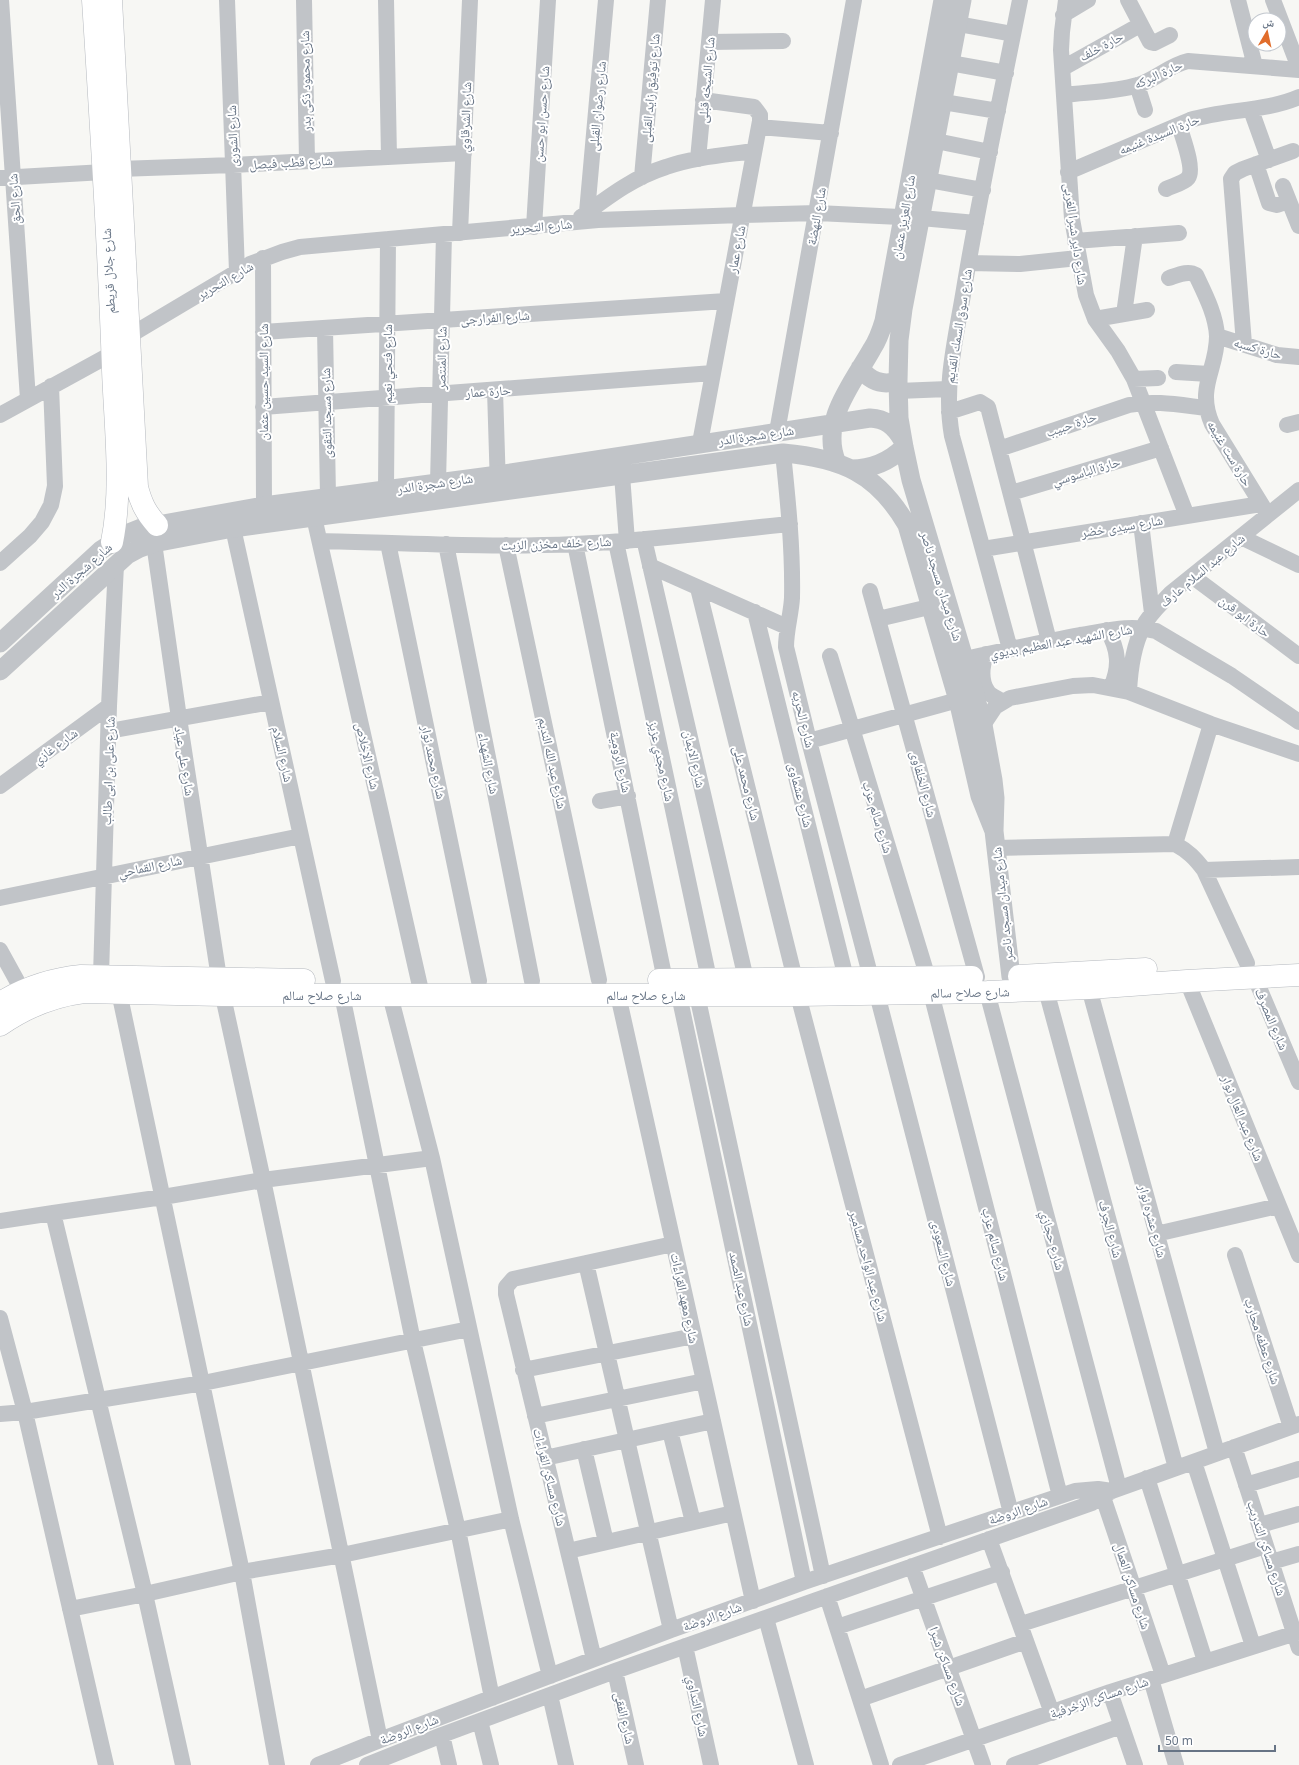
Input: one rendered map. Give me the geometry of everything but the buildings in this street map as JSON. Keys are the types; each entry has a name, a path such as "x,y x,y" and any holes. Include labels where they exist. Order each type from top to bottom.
{"main road":[{"name":"شارع جلال قريطم","path":"93,0 106,72"},
{"name":"شارع جلال قريطم","path":"111,0 106,72 111,170 112,353 126,473 137,487 141,502 156,534"},
{"name":"شارع جلال قريطم","path":"111,170 129,336 126,473 117,508 112,542"},
{"name":"شارع صلاح سالم","path":"337,988 390,995 420,988 479,981 599,980 688,987 982,985 1046,990 1187,981 1299,961"},
{"name":"شارع صلاح سالم","path":"982,985 1011,977 1251,970 1299,975"},
{"name":"شارع صلاح سالم","path":"0,1003 22,990 41,982 81,976 101,976 221,987"},
{"name":"شارع صلاح سالم","path":"0,1025 33,1006 55,997 84,992 119,992 221,987 420,988 618,995 746,979 797,987 846,978 874,986"}],"street":[{"name":"شارع الحق","path":"1,0 6,178 28,399"},
{"name":"شارع الشورى","path":"227,0 237,272"},
{"name":"شارع محمود ذكى بدر","path":"304,0 307,161"},
{"path":"386,0 389,156"},
{"name":"شارع الشرقاوي","path":"460,233 470,0"},
{"name":"شارع حسن ابو حسن","path":"534,227 548,0"},
{"name":"شارع رضوان القبلى","path":"587,212 606,0"},
{"name":"شارع توفيق زايد القبلى","path":"642,177 658,0"},
{"name":"شارع الشيخه قبلى","path":"698,159 713,0"},
{"name":"شارع النهضة","path":"777,432 854,0"},
{"name":"شارع العزيز عثمان","path":"899,340 912,218 943,0"},
{"name":"شارع العزيز عثمان","path":"834,423 843,399 872,349 884,321 912,218 928,180 962,0"},
{"name":"شارع سوق السمك القديم","path":"1010,649 952,436 948,389 968,263 1020,0"},
{"path":"1065,8 1088,0"},
{"path":"1128,0 1150,42 1154,43 1170,35"},
{"path":"1238,0 1255,66"},
{"path":"1273,0 1299,69"},
{"name":"شارع داير شبرا الغربى","path":"1065,8 1062,38 1062,68 1068,172 1075,241 1086,295 1095,319 1122,358 1134,379 1187,516"},
{"path":"958,24 1013,34"},
{"name":"حارة خلف","path":"1062,68 1140,25"},
{"path":"709,42 783,41"},
{"name":"حارة البركه","path":"1064,95 1137,85 1157,77 1172,66 1188,61 1299,69"},
{"path":"950,62 1006,73"},
{"path":"1137,85 1145,110"},
{"name":"حارة السيدة غنيمه","path":"1068,172 1190,120 1210,115 1251,110 1280,104 1299,97"},
{"name":"شارع عمار","path":"700,443 760,115 754,107 704,100"},
{"path":"943,102 998,112"},
{"path":"1251,110 1263,162 1269,203 1277,205 1289,201"},
{"path":"1166,189 1187,179 1190,175 1190,165 1179,125"},
{"path":"759,127 831,133"},
{"path":"936,141 990,152"},
{"path":"572,223 624,186 666,166 698,159 754,151"},
{"path":"1244,344 1231,179 1235,172 1293,151"},
{"name":"شارع قطب فيصل","path":"6,178 111,170 464,153"},
{"path":"928,180 983,190"},
{"path":"1283,186 1299,226"},
{"name":"شارع التحرير","path":"129,336 263,258 300,247 598,220 742,215 817,213 912,218 976,224"},
{"path":"1075,241 1179,233"},
{"name":"شارع المنتصر","path":"438,483 444,234"},
{"path":"1124,314 1136,236"},
{"name":"شارع فتحي نعيم","path":"386,490 388,239"},
{"name":"شارع السيد حسين عثمان","path":"263,258 264,506"},
{"path":"968,263 1020,264 1078,258"},
{"name":"حارة ست غنيمه","path":"1169,278 1187,273 1196,275 1214,319 1217,336 1216,350 1206,391 1206,408 1212,424 1265,510"},
{"name":"شارع الفرارجى","path":"263,332 726,301"},
{"path":"1095,319 1147,310"},
{"name":"شارع مسجد التقوى","path":"325,328 328,497"},
{"name":"حارة كسبه","path":"1217,336 1277,355 1299,357"},
{"name":"شارع ميدان مسجد ناصر","path":"899,340 898,386 903,443 980,796 995,840"},
{"path":"0,415 112,353"},
{"path":"860,368 864,374 876,382 891,383 898,386 948,389"},
{"name":"حارة عمار","path":"263,407 713,372"},
{"path":"1176,372 1209,374"},
{"path":"1134,379 1158,378"},
{"path":"0,563 30,536 42,522 51,505 55,486 51,386"},
{"path":"495,390 498,483"},
{"name":"حارة حبيب","path":"999,449 1128,405 1143,402 1206,408"},
{"path":"949,412 975,403 984,404 990,411 1048,641"},
{"name":"شارع شجرة الدر","path":"0,643 112,542 141,528 156,534 233,528 314,517 498,483 700,443 870,418 877,418 889,424 903,443"},
{"path":"834,423 831,433 831,443 844,466 861,469 880,464 889,460 903,443"},
{"name":"حارة الباسوسي","path":"1011,493 1160,448"},
{"name":"شارع شجرة الدر","path":"0,671 127,555 140,548 156,534 264,506 438,483 498,483 622,475 783,454 807,455 844,466"},
{"name":"شارع الحريه","path":"783,454 790,524 792,598 787,627 786,647 809,741 874,986"},
{"name":"شارع ميدان مسجد ناصر","path":"844,466 868,479 897,508 907,525 939,605 964,659 983,726 994,792 995,840 1011,977"},
{"name":"شارع مجدي عزيز","path":"622,475 622,541 688,987"},
{"name":"شارع عبد السلام عارف","path":"1129,692 1133,659 1143,627 1152,613 1171,593 1241,537 1265,510 1299,490"},
{"name":"شارع سيدى خضر","path":"983,548 1187,516 1265,510"},
{"name":"شارع الإخلاص","path":"314,517 321,541 420,988"},
{"path":"1141,523 1152,613"},
{"name":"شارع خلف مخزن الزيت","path":"321,541 506,546 576,544 644,539 790,524"},
{"name":"شارع السلام","path":"233,528 301,836 378,1166 413,1341 458,1530 492,1698"},
{"name":"شارع على عياد","path":"156,534 178,718 221,987 302,1364 380,1740"},
{"path":"1241,537 1299,565"},
{"name":"شارع الايمان","path":"644,539 746,979"},
{"name":"شارع محمد نوار","path":"388,543 479,981"},
{"name":"شارع الشهداء","path":"446,544 532,981"},
{"name":"شارع الرومية","path":"576,544 628,796 688,987"},
{"name":"شارع عبد الله النديم","path":"506,546 599,980"},
{"name":"شارع على بن ابى طالب","path":"101,976 108,731 116,565"},
{"path":"650,566 787,627"},
{"name":"حارة ابو قرن","path":"1192,576 1299,656"},
{"name":"شارع محمد على","path":"698,588 797,987"},
{"name":"شارع الخلفاوى","path":"870,591 982,985"},
{"path":"878,619 939,605"},
{"name":"شارع عشماوى","path":"755,612 846,978"},
{"name":"شارع الشهيد عبد العظيم بديوي","path":"964,659 1107,630 1125,627 1143,627 1156,631 1232,676 1299,722"},
{"path":"1107,630 1114,641 1118,664 1116,676 1111,687"},
{"path":"986,654 982,667 983,680 988,692 1002,701"},
{"name":"شارع سالم عزب","path":"830,656 929,985 1060,1496"},
{"path":"983,726 995,707 1002,701 1018,696 1073,686 1093,685 1111,687 1129,692 1211,724 1299,754"},
{"path":"809,741 958,700"},
{"path":"108,731 271,702"},
{"name":"شارع غازي","path":"0,786 109,706"},
{"path":"995,840 1175,844 1211,724"},
{"path":"600,801 628,796"},
{"name":"شارع القماحي","path":"0,898 301,836"},
{"name":"شارع المصرف","path":"1175,844 1191,854 1204,870 1251,970 1299,1082"},
{"path":"1204,870 1299,867"},
{"path":"0,950 22,990"},
{"name":"شارع عبد العال نوار","path":"1187,981 1299,1255"},
{"name":"شارع حجازي","path":"982,985 1112,1492"},
{"name":"شارع السعودى","path":"874,986 1011,1513"},
{"name":"شارع عبد الصمد","path":"688,987 823,1576"},
{"name":"شارع عبد الصمد","path":"688,987 804,1582"},
{"name":"شارع عبد الواحد مسامير","path":"797,987 940,1537"},
{"name":"شارع عشره نوار","path":"1089,988 1217,1453"},
{"name":"شارع الجرف","path":"1046,990 1176,1468"},
{"path":"119,992 242,1572 278,1765"},
{"path":"390,995 432,1158 511,1519 550,1676"},
{"name":"شارع معهد القراءات","path":"618,995 753,1601"},
{"path":"0,1221 163,1197 263,1180 432,1158"},
{"path":"1156,1234 1278,1206"},
{"path":"53,1213 145,1594 183,1765"},
{"path":"671,1630 647,1533 586,1263 673,1244"},
{"name":"شارع عطفه محارب","path":"1235,1255 1295,1425"},
{"name":"شارع مساكن القراءات","path":"586,1263 513,1279 506,1287 506,1294 523,1370 594,1659"},
{"path":"0,1318 25,1412 106,1765"},
{"path":"0,1414 25,1412 97,1399 203,1383 469,1329"},
{"path":"523,1370 694,1336"},
{"path":"535,1416 704,1381"},
{"path":"545,1458 713,1422"},
{"name":"شارع الروضة","path":"366,1765 387,1761 442,1735 615,1671 1092,1503 1112,1492 1147,1478 1295,1425"},
{"path":"670,1431 694,1522"},
{"name":"شارع مساكن التدريب","path":"1234,1447 1297,1638"},
{"path":"584,1449 606,1542"},
{"path":"1194,1462 1253,1646"},
{"path":"1246,1485 1299,1469"},
{"path":"1147,1478 1205,1662"},
{"name":"شارع الروضة","path":"318,1765 380,1740 671,1630 804,1582 1060,1496 1086,1489 1112,1492"},
{"name":"شارع مساكن العمال","path":"1112,1492 1134,1588 1157,1677 1176,1765"},
{"path":"568,1551 733,1513"},
{"path":"1260,1525 1299,1514"},
{"path":"70,1609 242,1572 342,1555 511,1519"},
{"path":"989,1539 1052,1713"},
{"path":"1021,1624 1266,1546"},
{"path":"1271,1562 1299,1554"},
{"name":"شارع مساكن شبرا","path":"912,1566 984,1765"},
{"path":"838,1627 1002,1572"},
{"path":"827,1596 881,1765"},
{"path":"766,1618 806,1765"},
{"name":"شارع مساكن الزخرفية","path":"900,1765 1110,1692 1253,1646 1297,1638"},
{"path":"860,1698 1026,1641"},
{"name":"شارع التداوي","path":"685,1646 711,1765"},
{"name":"شارع الفقى","path":"615,1671 636,1765"},
{"path":"1110,1692 1135,1765"},
{"path":"550,1695 566,1765"},
{"path":"480,1721 490,1765"},
{"path":"1014,1765 1121,1726"},
{"path":"442,1735 449,1765"}]}
